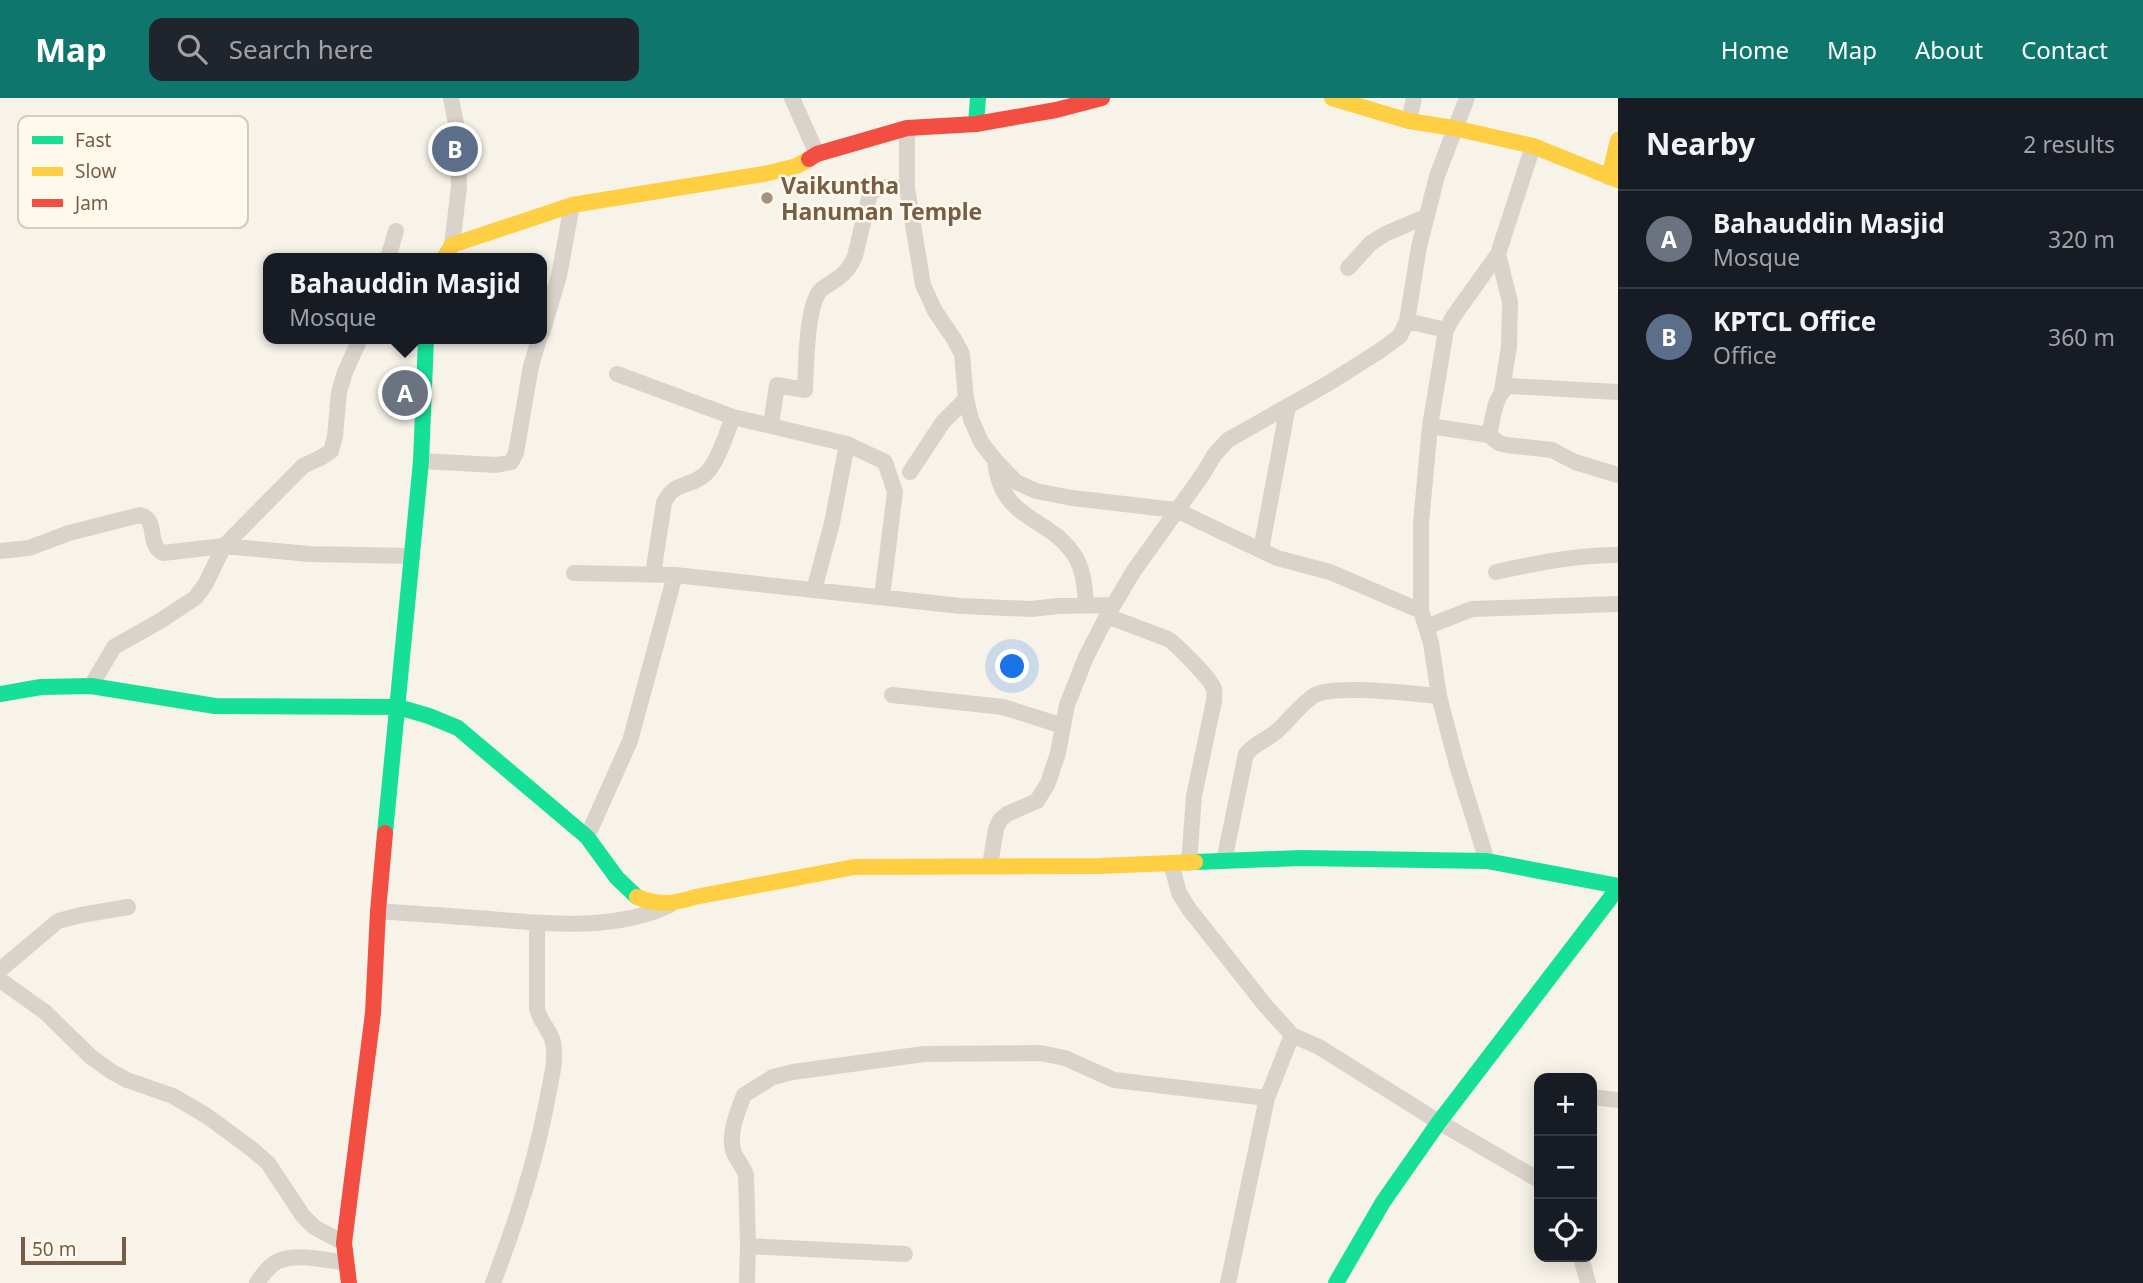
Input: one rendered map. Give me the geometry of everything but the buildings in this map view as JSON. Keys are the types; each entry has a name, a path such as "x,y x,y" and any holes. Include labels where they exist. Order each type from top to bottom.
{"street":[{"path":"448,251 459,187 458,134 451,98"},
{"path":"792,98 817,154"},
{"path":"976,124 978,98"},
{"path":"448,251 572,205 764,174 797,166 817,154 907,128 976,124 1056,110 1101,98"},
{"path":"1332,98 1409,121 1533,146 1614,178 1618,140"},
{"path":"1409,121 1414,98"},
{"path":"990,865 1000,820 1007,814 1037,802 1048,783 1058,753 1071,693 1110,610 1133,572 1215,454 1228,440 1381,350 1400,336 1408,321 1419,247 1437,176 1467,98"},
{"path":"907,128 907,188 923,285 935,311 962,354 966,399 981,442 1016,481 1036,491 1072,498 1176,510 1278,558 1330,572 1421,611"},
{"path":"1488,861 1457,765 1439,696 1431,643 1421,611 1421,523 1430,426 1446,330 1498,254 1533,146"},
{"path":"771,425 777,385 805,390 807,338 815,298 820,291 842,276 851,264 870,194 880,187 907,188"},
{"path":"547,320 559,276 572,205"},
{"path":"1348,268 1371,243 1427,216"},
{"path":"389,253 396,231"},
{"path":"1489,435 1502,390 1509,347 1510,302 1498,254"},
{"path":"1408,321 1446,330"},
{"path":"92,686 114,647 195,598 205,585 224,545 303,466 331,451 339,393 358,344"},
{"path":"349,1283 344,1243 373,1013 378,911 421,461 426,344"},
{"path":"421,461 496,465 511,462 516,453 531,366 538,344"},
{"path":"617,374 733,417 848,444 885,462 895,492 882,597"},
{"path":"1502,390 1509,386 1618,392"},
{"path":"910,472 943,422 966,399"},
{"path":"1261,550 1287,406"},
{"path":"653,574 664,503 668,495 676,487 703,477 712,466 733,417"},
{"path":"1430,426 1489,435 1499,443 1507,445 1552,450 1575,462 1618,475"},
{"path":"814,590 832,523 848,444"},
{"path":"995,460 997,479 1007,499 1056,537 1075,557 1084,579 1086,606"},
{"path":"0,551 29,548 69,533 140,515 146,516 150,521 154,545 158,551 169,553 224,545 309,554 412,556"},
{"path":"1496,572 1551,559 1618,555"},
{"path":"574,573 675,575 961,606 1017,609 1086,606 1110,610 1168,639 1208,679 1214,689 1214,701 1194,796 1189,863"},
{"path":"587,837 630,741 675,575"},
{"path":"1426,627 1472,609 1618,604"},
{"path":"0,694 41,687 92,686 215,706 398,707 442,719 458,728 587,837 617,878 638,898 672,904"},
{"path":"1224,861 1246,754 1254,744 1276,732 1311,698 1328,691 1374,690 1439,696"},
{"path":"892,695 1003,707 1063,726"},
{"path":"378,911 537,923 584,923 631,918 721,892 854,867 1100,866 1301,858 1488,861 1618,887 1439,1122 1383,1202 1336,1283"},
{"path":"1171,863 1179,893 1189,909 1292,1035 1319,1047 1534,1177"},
{"path":"0,970 58,921 128,907"},
{"path":"493,1283 527,1188 537,1152 554,1064 553,1043 538,1017 537,923"},
{"path":"0,979 45,1012 92,1057 112,1072 173,1097 206,1116 253,1150 268,1163 303,1216 314,1227 344,1243"},
{"path":"1228,1283 1267,1098 1292,1035"},
{"path":"747,1283 746,1175 732,1146 734,1130 744,1095 773,1077 924,1054 1040,1053 1065,1058 1114,1080 1267,1098"},
{"path":"1597,1098 1618,1100"},
{"path":"748,1246 905,1254"},
{"path":"257,1283 272,1264 292,1256 346,1263"},
{"path":"1582,1262 1588,1283"}],"traffic: fast":[{"path":"976,124 978,98"},
{"path":"385,833 421,461 426,344"},
{"path":"0,694 41,687 91,686 215,706 398,707 429,716 458,728 587,837 617,878 637,897"},
{"path":"1195,862 1301,858 1487,861 1618,886"},
{"path":"1336,1283 1383,1202 1439,1122 1618,888"}],"traffic: slow":[{"path":"1332,98 1409,121 1533,146 1618,180"},
{"path":"1609,177 1618,140"},
{"path":"447,253 452,245 572,205 764,174 797,166 809,159"},
{"path":"637,897 659,903 673,902 854,867 1100,866 1195,862"}],"traffic: jam":[{"path":"809,159 817,154 907,128 976,124 1056,110 1102,98"},
{"path":"349,1283 344,1243 373,1013 385,833"}],"place":[{"name":"KPTCL Office","path":"455,149"},
{"name":"Vaikuntha Hanuman Temple","path":"767,198"},
{"name":"Bahauddin Masjid","path":"405,393"}]}
